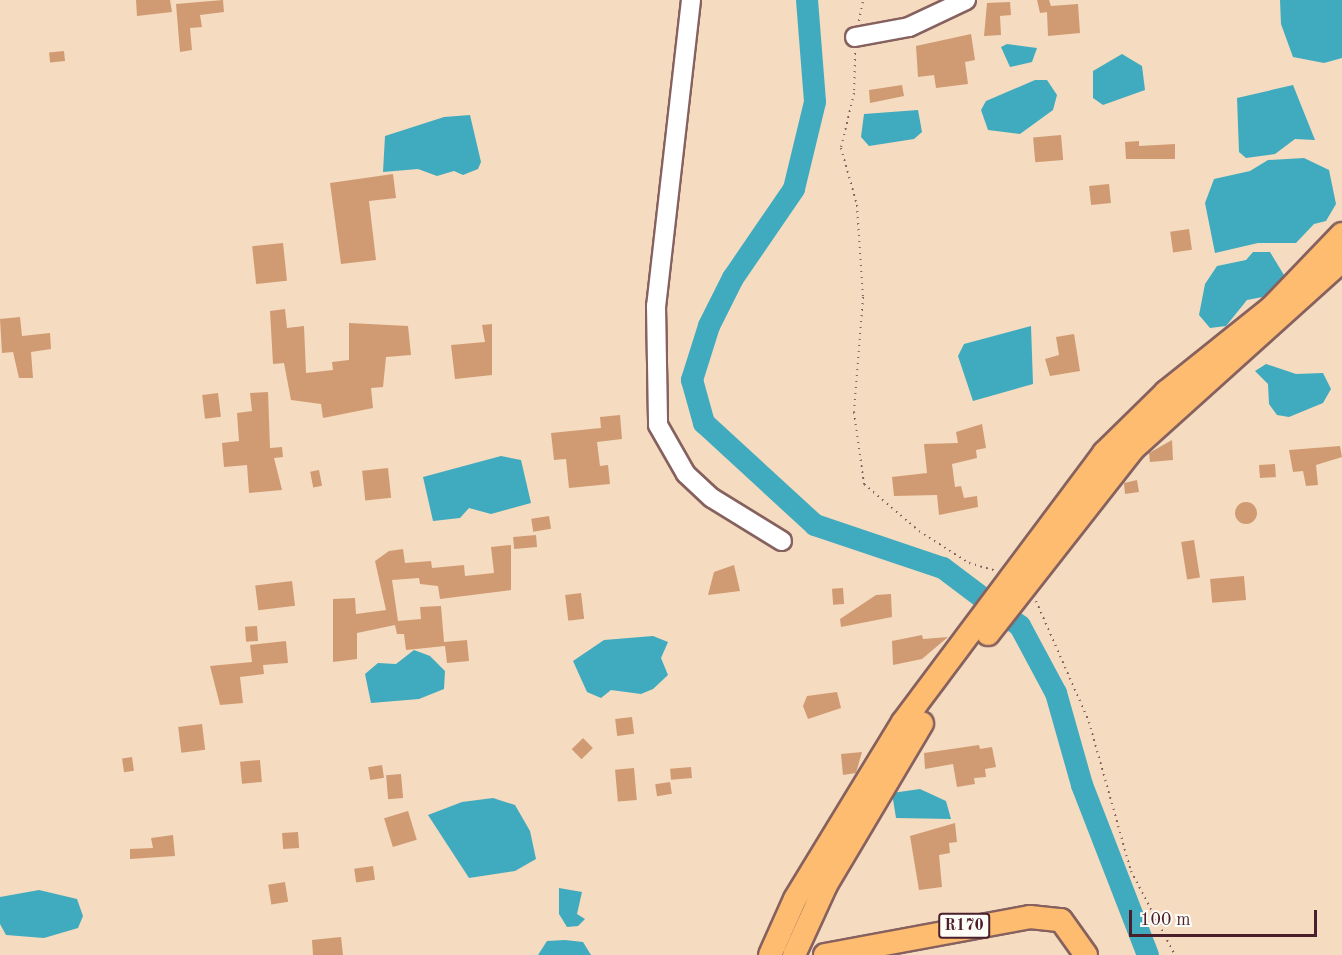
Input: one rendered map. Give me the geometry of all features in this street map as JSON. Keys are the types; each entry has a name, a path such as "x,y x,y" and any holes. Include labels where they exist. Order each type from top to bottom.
{"main road":[{"path":"770,955 795,899 897,731 961,657 1017,584 1135,418 1272,307 1342,234"},
{"path":"1017,584 1133,449 1342,261"},
{"path":"794,955 825,885 961,657"},
{"name":"R170","path":"825,955 1030,917 1060,920 1086,955"}],"street":[{"path":"691,0 656,306 658,425 686,474 712,498 782,541"},
{"path":"855,37 909,27 966,0"}],"path":[{"path":"863,0 855,37 854,93 841,148 857,205 863,285 854,412 864,484 919,531 969,562 1017,584 1065,656 1131,871 1175,955"}],"water":[{"path":"1280,0 1342,0 1342,58 1324,63 1293,57 1281,24"},
{"path":"1007,44 1037,48 1032,62 1010,67 1001,47"},
{"path":"1122,54 1142,66 1145,90 1103,105 1093,98 1093,71"},
{"path":"1035,80 1047,80 1057,95 1053,110 1020,134 988,130 981,110 986,101"},
{"path":"1293,85 1315,140 1295,139 1275,154 1246,158 1239,152 1237,98"},
{"path":"918,110 922,132 914,139 869,146 861,137 864,114"},
{"path":"470,115 481,162 478,169 463,175 454,171 437,176 418,169 383,172 385,136 444,117"},
{"path":"1304,158 1329,170 1336,204 1326,221 1314,224 1296,243 1258,243 1215,253 1205,203 1214,179 1250,171 1268,160"},
{"path":"1253,252 1270,252 1287,280 1268,296 1247,300 1226,326 1210,328 1199,315 1205,284 1217,266 1246,260"},
{"path":"1031,326 1033,384 973,401 958,356 964,344"},
{"path":"1266,364 1296,374 1323,373 1331,389 1323,403 1289,417 1277,415 1269,404 1268,384 1255,371"},
{"path":"501,456 521,460 531,503 491,514 469,508 460,518 433,521 423,477"},
{"path":"653,636 668,642 661,658 668,675 653,689 641,694 611,690 601,698 587,692 573,661 604,640"},
{"path":"414,650 430,656 445,671 444,689 419,699 371,703 365,674 378,663 396,664"},
{"path":"920,789 946,801 951,819 896,818 892,793"},
{"path":"493,798 515,805 530,831 536,859 515,871 469,878 428,815 462,802"},
{"path":"559,888 582,892 577,914 585,919 578,926 567,927 559,914"},
{"path":"39,890 77,899 83,916 78,928 44,938 6,935 0,924 0,897"},
{"path":"547,941 583,942 591,955 538,955"}],"building":[{"path":"136,0 170,0 172,12 137,16"},
{"path":"223,0 224,12 200,15 202,27 190,28 192,50 180,52 176,4"},
{"path":"1037,0 1049,0 1051,6 1078,4 1080,33 1048,36 1047,12 1040,13"},
{"path":"1010,2 1011,15 1000,16 1001,35 984,36 987,3"},
{"path":"971,34 975,60 965,62 968,84 936,88 934,75 918,77 916,46"},
{"path":"64,51 65,61 50,63 49,53"},
{"path":"902,85 904,96 870,103 869,90"},
{"path":"1061,135 1063,160 1035,162 1033,137"},
{"path":"1139,141 1139,146 1175,144 1175,159 1126,159 1125,142"},
{"path":"393,174 396,198 369,201 376,260 341,264 330,183"},
{"path":"1109,184 1111,203 1091,205 1089,186"},
{"path":"1189,229 1192,250 1173,252 1170,232"},
{"path":"283,243 287,281 256,284 252,246"},
{"path":"285,309 287,328 304,326 306,373 333,370 332,362 349,360 349,323 408,326 411,355 386,357 383,387 371,388 373,408 323,418 321,404 291,400 284,363 273,364 270,311"},
{"path":"20,317 22,336 50,333 51,349 31,352 33,378 19,378 13,352 2,353 0,319"},
{"path":"492,324 492,375 455,379 451,345 485,342 482,325"},
{"path":"1074,334 1080,371 1050,376 1045,359 1059,355 1056,337"},
{"path":"268,392 270,448 282,447 283,457 274,458 282,490 249,493 247,465 224,467 222,443 239,441 237,413 252,411 250,393"},
{"path":"218,393 221,417 205,419 202,395"},
{"path":"620,415 622,439 597,442 600,466 608,465 610,484 569,488 566,459 554,460 551,433 601,428 600,417"},
{"path":"982,424 986,448 976,450 977,458 952,464 955,487 961,486 964,498 977,496 978,507 939,515 937,495 894,496 892,477 927,473 924,444 958,443 956,432"},
{"path":"1172,440 1173,460 1150,462 1149,453"},
{"path":"1340,446 1342,457 1316,465 1318,485 1306,486 1303,471 1293,472 1289,450"},
{"path":"1275,464 1276,477 1260,478 1259,465"},
{"path":"388,468 391,498 365,501 362,471"},
{"path":"319,470 322,486 313,487 310,472"},
{"path":"1137,480 1139,492 1125,494 1124,483"},
{"path":"1246,502 1254,505 1257,513 1254,521 1246,524 1238,521 1235,513 1238,505"},
{"path":"549,516 551,529 533,532 531,519"},
{"path":"536,535 537,547 514,549 513,537"},
{"path":"1194,540 1200,578 1187,580 1181,542"},
{"path":"511,545 511,590 440,599 438,586 420,584 419,578 392,580 398,621 421,619 420,607 441,606 444,642 467,640 469,661 447,663 445,646 406,650 404,634 397,634 395,625 357,633 357,659 333,662 333,599 355,598 356,614 386,610 375,561 389,551 403,549 405,563 431,561 432,568 464,565 465,576 494,573 491,547"},
{"path":"734,565 740,591 708,595 714,572"},
{"path":"1244,576 1246,600 1212,603 1210,579"},
{"path":"292,581 295,606 258,610 255,586"},
{"path":"843,588 844,604 833,605 832,589"},
{"path":"581,593 584,619 568,621 565,595"},
{"path":"891,594 892,617 841,627 840,619 876,595"},
{"path":"257,626 258,641 246,642 245,627"},
{"path":"922,635 923,639 948,637 922,659 893,665 892,641"},
{"path":"286,641 288,663 263,665 264,674 240,677 243,703 220,705 210,666 252,662 250,645"},
{"path":"837,692 841,708 808,719 803,706 807,696"},
{"path":"632,717 634,734 617,736 615,719"},
{"path":"202,724 205,750 181,753 178,727"},
{"path":"583,738 593,748 582,759 572,749"},
{"path":"979,745 980,749 992,747 996,767 985,769 986,777 974,778 975,784 957,787 953,764 925,769 924,753"},
{"path":"862,752 856,773 843,775 841,754"},
{"path":"132,757 134,771 124,772 122,758"},
{"path":"260,760 262,782 242,784 240,762"},
{"path":"382,765 384,778 370,780 368,767"},
{"path":"691,767 692,778 671,780 670,769"},
{"path":"634,768 637,800 618,802 615,770"},
{"path":"401,774 403,798 388,799 386,775"},
{"path":"670,782 672,794 657,796 655,784"},
{"path":"408,811 417,840 393,847 384,818"},
{"path":"955,823 957,842 949,843 950,853 939,855 942,887 919,890 910,836"},
{"path":"298,832 299,848 283,849 282,833"},
{"path":"173,835 175,856 130,859 130,849 153,848 151,838"},
{"path":"373,866 375,880 356,883 354,869"},
{"path":"285,882 288,902 271,904 268,885"},
{"path":"341,937 343,955 313,955 312,940"}],"waterway":[{"path":"807,0 815,102 794,189 733,278 709,326 692,380 704,423 815,525 943,568 1020,626 1056,693 1082,785 1148,955"}]}
